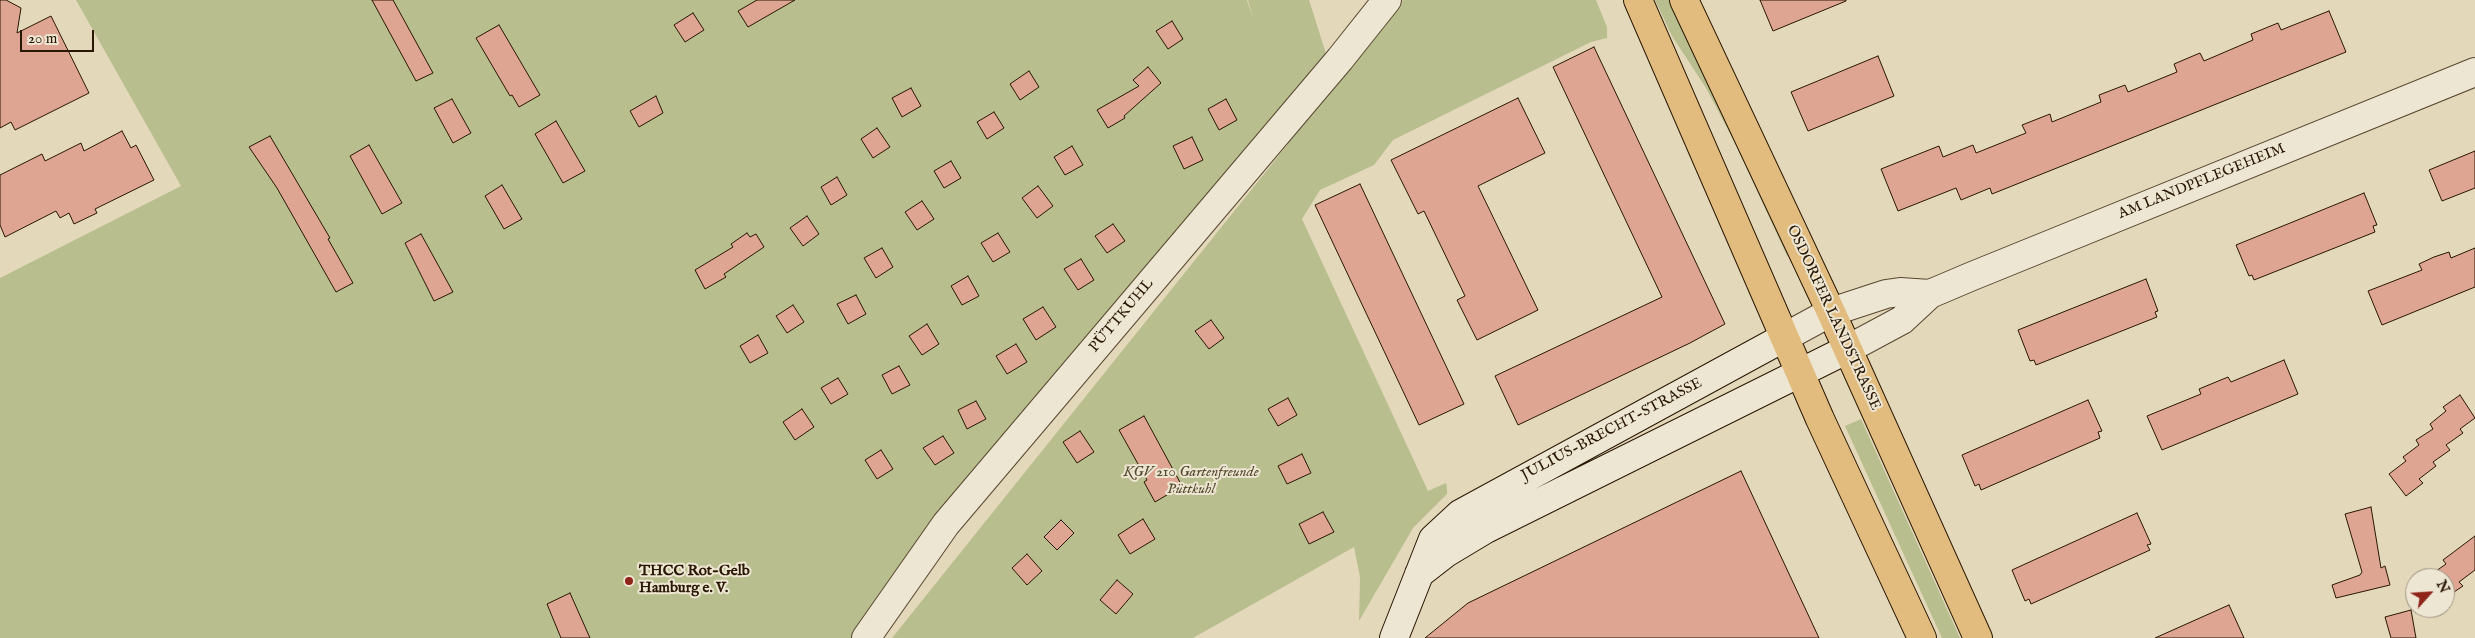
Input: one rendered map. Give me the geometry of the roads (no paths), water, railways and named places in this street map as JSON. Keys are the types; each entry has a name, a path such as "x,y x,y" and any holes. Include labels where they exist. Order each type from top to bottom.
{"main road":[{"path":"1638,0 1800,374 1922,638"},
{"name":"OSDORFER LANDSTRASSE","path":"1684,0 1832,312 1978,638"}],"street":[{"name":"PÜTTKUHL","path":"866,638 946,524 1388,0"},
{"name":"AM LANDPFLEGEHEIM","path":"1848,349 1902,320 1930,294 2475,72"},
{"name":"AM LANDPFLEGEHEIM","path":"1832,312 1886,294 1900,292 1930,294"},
{"name":"JULIUS-BRECHT-STRASSE","path":"1394,638 1433,539 1460,514 1832,312"},
{"name":"JULIUS-BRECHT-STRASSE","path":"1418,575 1446,553 1486,529 1848,349"}],"place":[{"name":"THCC Rot-Gelb Hamburg e. V.","path":"629,581"}],"park label":[{"name":"KGV 210 Gartenfreunde Püttkuhl","path":"1191,482"}]}
